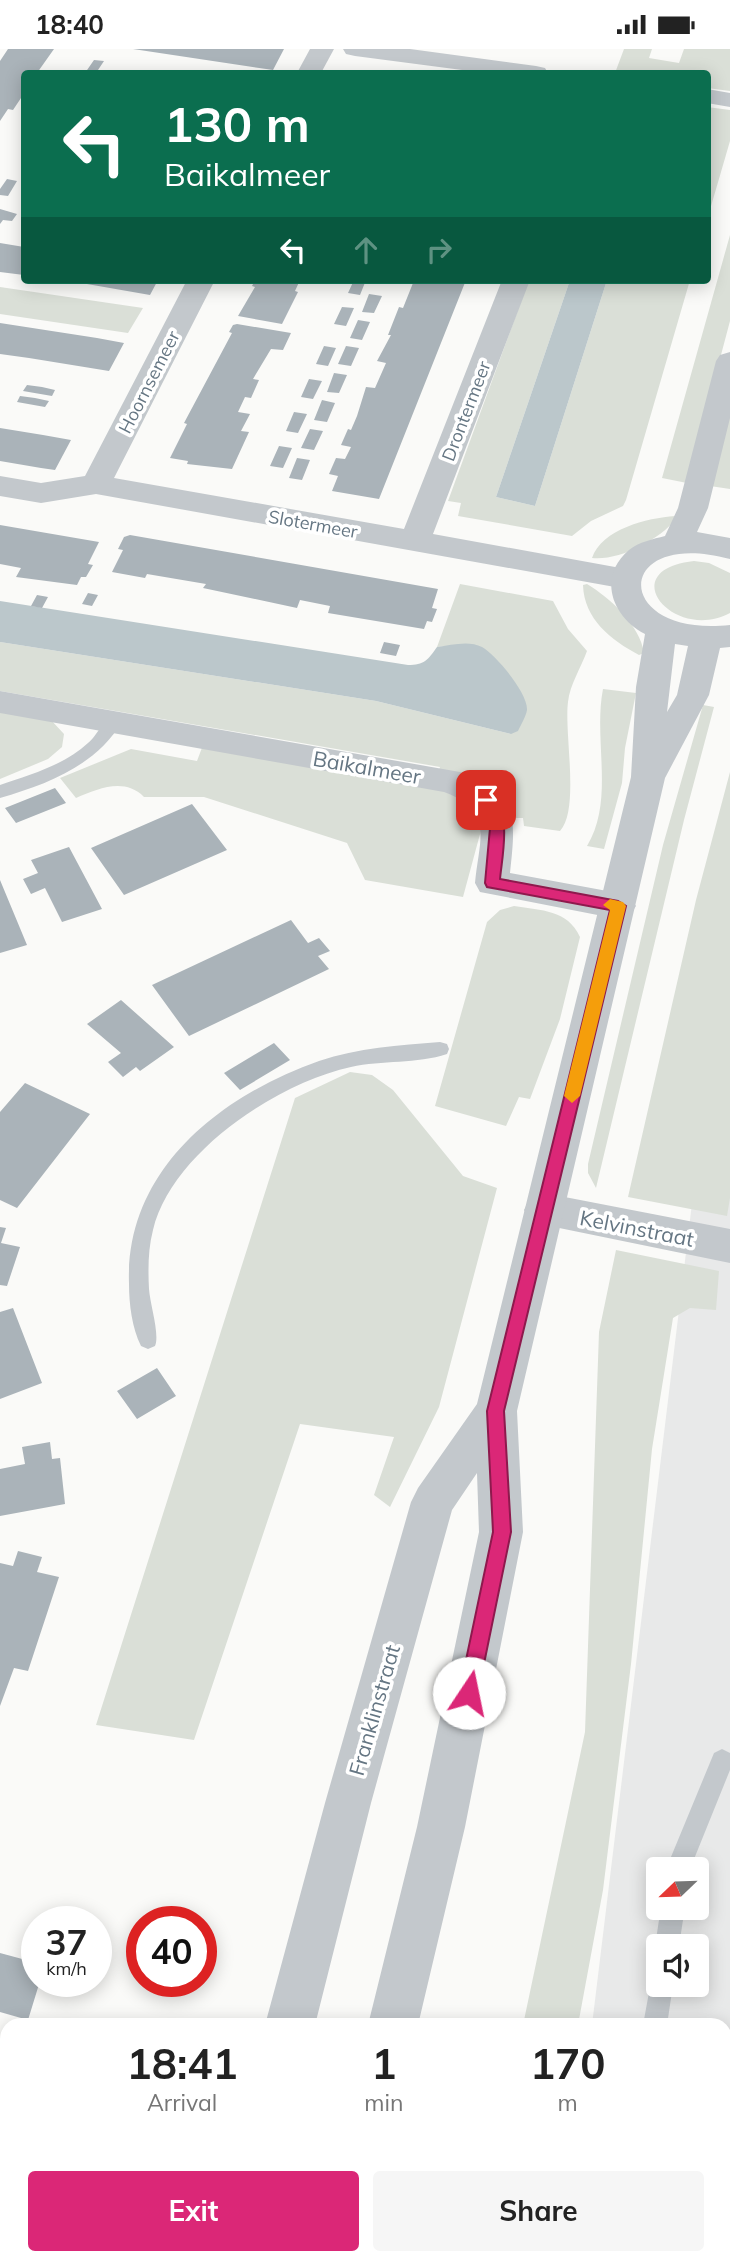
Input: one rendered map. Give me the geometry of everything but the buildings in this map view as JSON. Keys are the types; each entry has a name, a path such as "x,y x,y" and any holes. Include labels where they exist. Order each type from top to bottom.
{"street":[{"path":"311,70 322,49"},
{"path":"355,49 513,70"},
{"path":"711,97 730,100"},
{"name":"Hoornsemeer","path":"96,484 199,284"},
{"name":"Drontermeer","path":"415,541 514,284"},
{"path":"677,542 693,508 730,361"},
{"name":"Slotermeer","path":"0,486 41,492 96,484 626,579"},
{"path":"718,638 683,637 662,630 633,607 627,593 626,579 632,566 643,555 677,542 701,542 730,548"},
{"name":"Franklinstraat","path":"395,2018 441,1827 502,1532 496,1411 648,777 652,687 662,630"},
{"name":"Franklinstraat","path":"648,777 693,695 718,638"},
{"name":"Baikalmeer","path":"0,702 459,784 470,788 486,800 498,816 492,883 618,906"},
{"name":"Kelvinstraat","path":"544,1210 730,1246"},
{"name":"Franklinstraat","path":"292,2018 348,1803 433,1502 496,1411"}],"lane":[{"path":"0,792 57,771 93,748 114,722"},
{"path":"148,1339 140,1317 138,1272 152,1205 180,1166 220,1121 269,1093 324,1067 364,1057 440,1049"},
{"path":"683,1857 722,1761"},
{"path":"656,2018 659,1997"}],"shaded area":[{"path":"624,49 652,49 649,58 679,63 684,49 730,49 730,91 711,89 711,70 616,70"},
{"path":"711,108 730,110 730,141 711,206"},
{"path":"730,235 730,321 687,483 662,478"},
{"path":"528,284 569,284 496,497 535,506 606,284 689,284 623,506 591,521 572,536 458,516 461,503 448,501"},
{"path":"569,284 606,284 535,506 496,497"},
{"path":"0,287 143,308 128,333 0,314"},
{"path":"730,402 730,489 710,486"},
{"path":"675,516 676,519 669,527 638,547 614,556 592,558 597,548 615,532 652,519"},
{"path":"694,561 709,563 730,573 730,613 709,620 689,619 672,612 660,602 655,589 657,577 670,567"},
{"path":"460,584 553,601 568,629 587,651 569,695 569,806 560,831 524,826 523,818 511,818 439,770 440,767 0,691 0,642 376,701 511,734 468,644 437,647"},
{"path":"587,584 623,613 637,632 644,653 639,655 629,649 601,627 588,608 583,585"},
{"path":"0,601 408,665 425,661 437,647 471,644 488,651 503,666 522,694 527,710 518,731 511,734 376,701 0,642"},
{"path":"603,689 636,693 625,748 622,783 604,849 587,846 595,828 602,790 600,729"},
{"path":"703,705 714,707 684,820 596,1188 588,1173 588,1164 663,845"},
{"path":"0,710 51,720 64,734 62,747 48,759 0,779"},
{"path":"203,745 461,792 483,823 463,897 365,880 347,843 204,797 144,797 128,787 119,786 102,788 76,798 60,778 131,749 197,761"},
{"path":"730,772 730,1198 727,1216 628,1197 696,900"},
{"path":"730,891 730,2018 593,2018"},
{"path":"514,906 561,916 575,928 580,937 560,1019 530,1099 519,1097 506,1126 435,1106 487,922 500,910"},
{"path":"350,1072 372,1075 393,1090 463,1176 497,1188 439,1407 390,1507 374,1495 394,1437 300,1424 194,1740 96,1725 295,1098"},
{"path":"616,1250 719,1271 716,1310 690,1308 673,1318 652,1449 631,1664 603,1890 579,2018 524,2018 585,1732 599,1332"}],"slow traffic":[{"path":"572,1096 618,906 610,905"}],"route":[{"path":"469,1693 502,1532 496,1411 618,906 492,883 498,816 486,800"}]}
